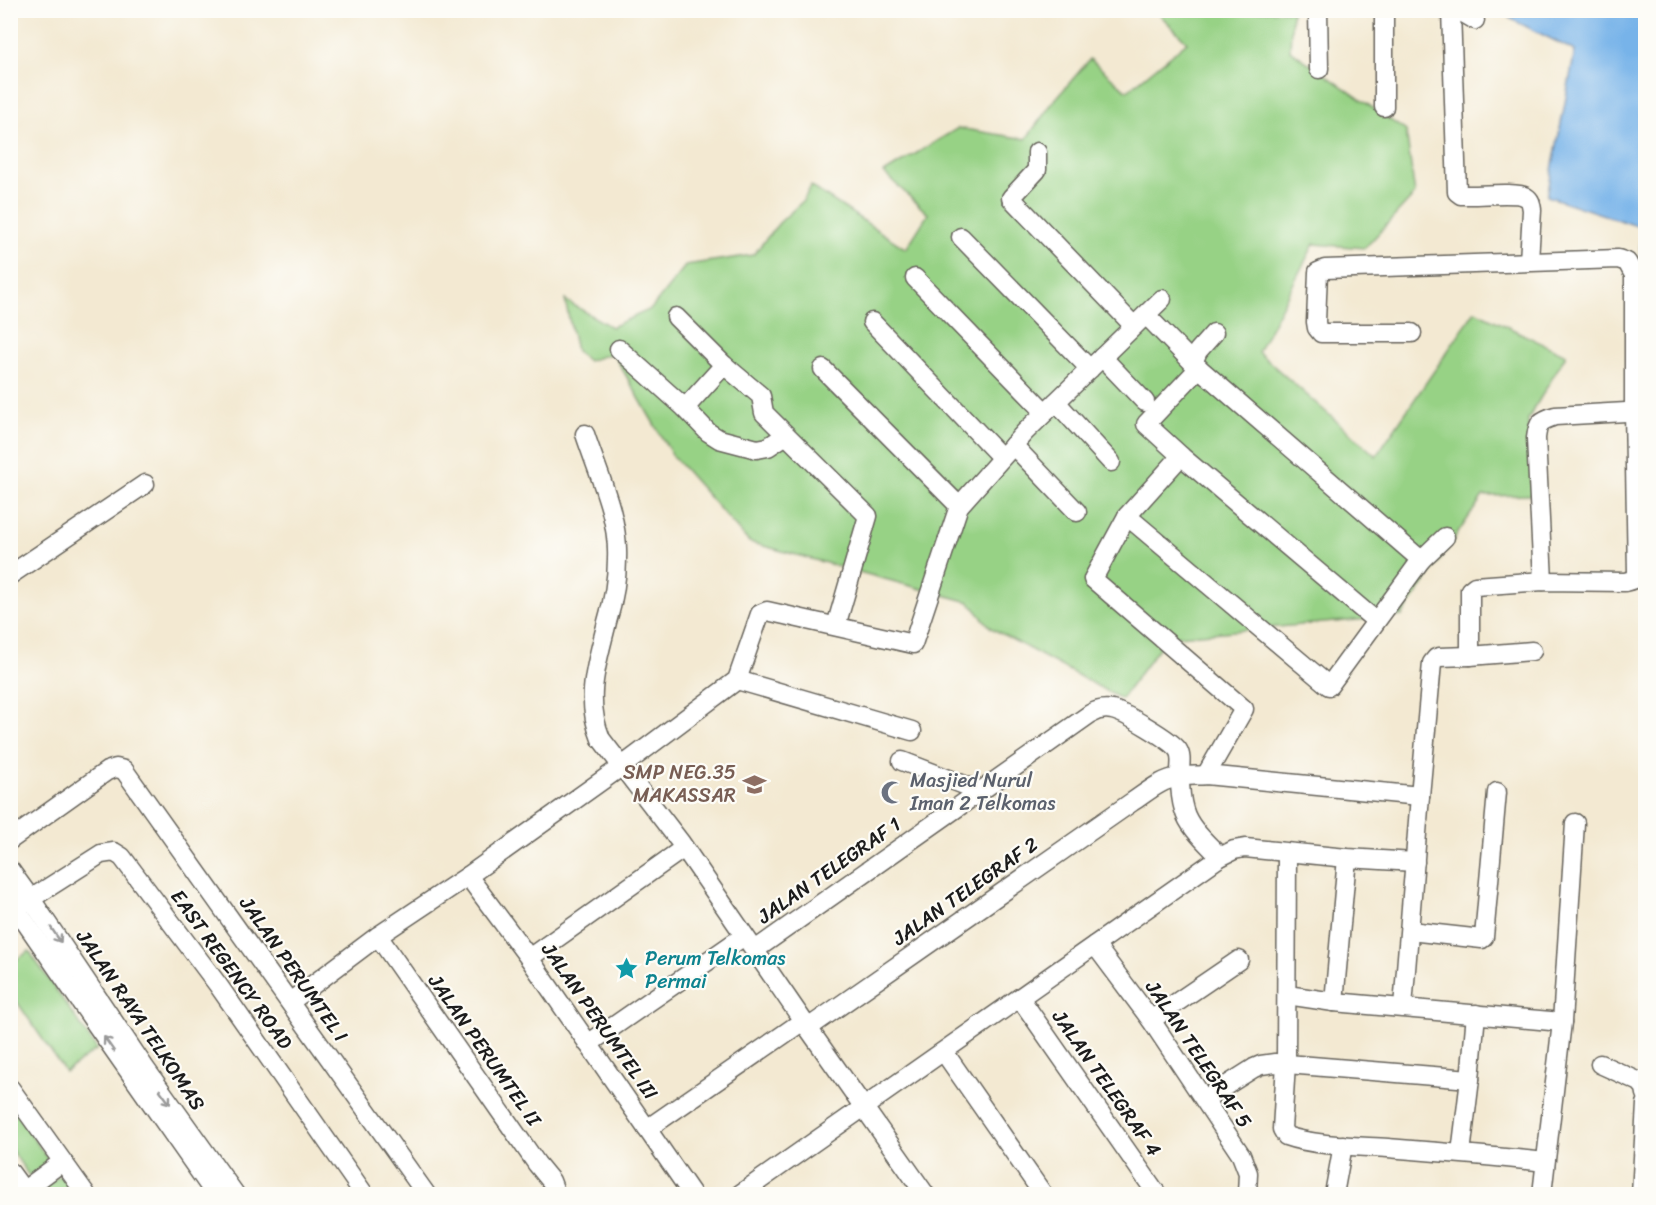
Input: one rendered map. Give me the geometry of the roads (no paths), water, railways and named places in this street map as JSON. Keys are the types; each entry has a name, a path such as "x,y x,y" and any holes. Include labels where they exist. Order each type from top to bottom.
{"street":[{"path":"1318,10 1319,69"},
{"path":"1384,10 1384,107"},
{"path":"1451,10 1457,192 1461,195 1518,194 1528,198 1532,210 1529,261"},
{"path":"1458,10 1475,20"},
{"path":"1037,152 1037,170 1011,198 1140,320 1421,560"},
{"path":"961,237 1096,363 1145,402"},
{"path":"1412,333 1321,333 1316,322 1318,272 1325,269 1618,259 1627,262 1634,275 1640,411 1636,577 1625,582 1543,581 1481,585 1472,588 1470,590 1470,656"},
{"path":"915,278 1050,407 1112,462"},
{"path":"290,1002 378,936 468,876 621,767 737,680 760,614 767,611 914,644 959,506 1007,451 1050,407 1162,299"},
{"path":"676,317 761,396 764,413 868,516 836,626"},
{"path":"872,322 1007,451 1077,512"},
{"path":"1214,333 1198,351 1196,366 1146,424 1376,621"},
{"path":"619,349 718,439 757,448 768,447 786,435"},
{"path":"685,408 724,364"},
{"path":"823,369 959,506"},
{"path":"1543,581 1536,438 1538,426 1541,421 1555,416 1640,411"},
{"path":"585,434 611,510 616,533 617,559 613,596 595,668 592,705 601,740 684,848 805,1025 925,1194"},
{"path":"1181,456 1127,516 1093,579 1244,709 1206,775"},
{"path":"10,575 145,484"},
{"path":"1127,516 1329,686 1421,560 1445,537"},
{"path":"1403,1008 1432,663 1439,657 1532,651"},
{"path":"737,680 912,731"},
{"name":"JALAN TELEGRAF 1","path":"588,1044 750,943 980,791 1090,714 1102,709 1115,710 1165,738 1178,750 1186,815 1194,828 1220,857"},
{"path":"902,761 980,791"},
{"name":"JALAN PERUMTEL I","path":"10,840 107,771 116,768 124,770 426,1194"},
{"path":"1180,776 1206,775 1420,796"},
{"name":"JALAN TELEGRAF 2","path":"647,1129 805,1025 1139,797 1159,784 1180,776"},
{"path":"1410,931 1482,939 1484,937 1497,792"},
{"path":"1542,1194 1562,1022 1575,823"},
{"path":"529,958 684,848"},
{"path":"740,1194 1220,857 1234,850 1262,849 1287,853 1415,862"},
{"name":"EAST REGENCY ROAD","path":"17,905 101,855 114,852 122,857 218,985 363,1194"},
{"path":"1287,853 1287,995 1283,1132 1286,1136 1343,1145 1461,1153 1545,1162"},
{"path":"1334,1002 1347,858"},
{"name":"JALAN RAYA TELKOMAS","path":"10,870 17,905 145,1068 209,1172 215,1194"},
{"name":"JALAN PERUMTEL III","path":"468,876 529,958 692,1194"},
{"name":"JALAN PERUMTEL II","path":"378,936 551,1181 553,1192"},
{"name":"JALAN TELEGRAF 5","path":"1095,945 1151,1020 1241,1155 1248,1173 1248,1194"},
{"path":"1151,1020 1239,960"},
{"path":"1287,995 1334,1002 1562,1022"},
{"name":"JALAN TELEGRAF 4","path":"1020,998 1157,1194"},
{"path":"1461,1153 1476,1014"},
{"path":"944,1052 1043,1194"},
{"path":"1205,1099 1261,1065 1275,1063 1470,1079"},
{"path":"1600,1064 1640,1082 1646,1094"},
{"path":"10,1088 86,1194"},
{"path":"1641,1194 1646,1104"},
{"path":"1334,1194 1343,1145"},
{"path":"10,1172 23,1193 62,1162"},
{"name":"JALAN RAYA TELKOMAS","path":"209,1172 235,1194"}],"water":[{"path":"1513,11 1645,11 1645,404 1643,404 1640,227 1547,196 1575,51 1509,18"}],"place":[{"name":"SMP NEG.35 MAKASSAR","path":"754,784"},
{"name":"Masjied Nurul Iman 2 Telkomas","path":"892,792"},
{"name":"Perum Telkomas Permai","path":"627,969"}]}
